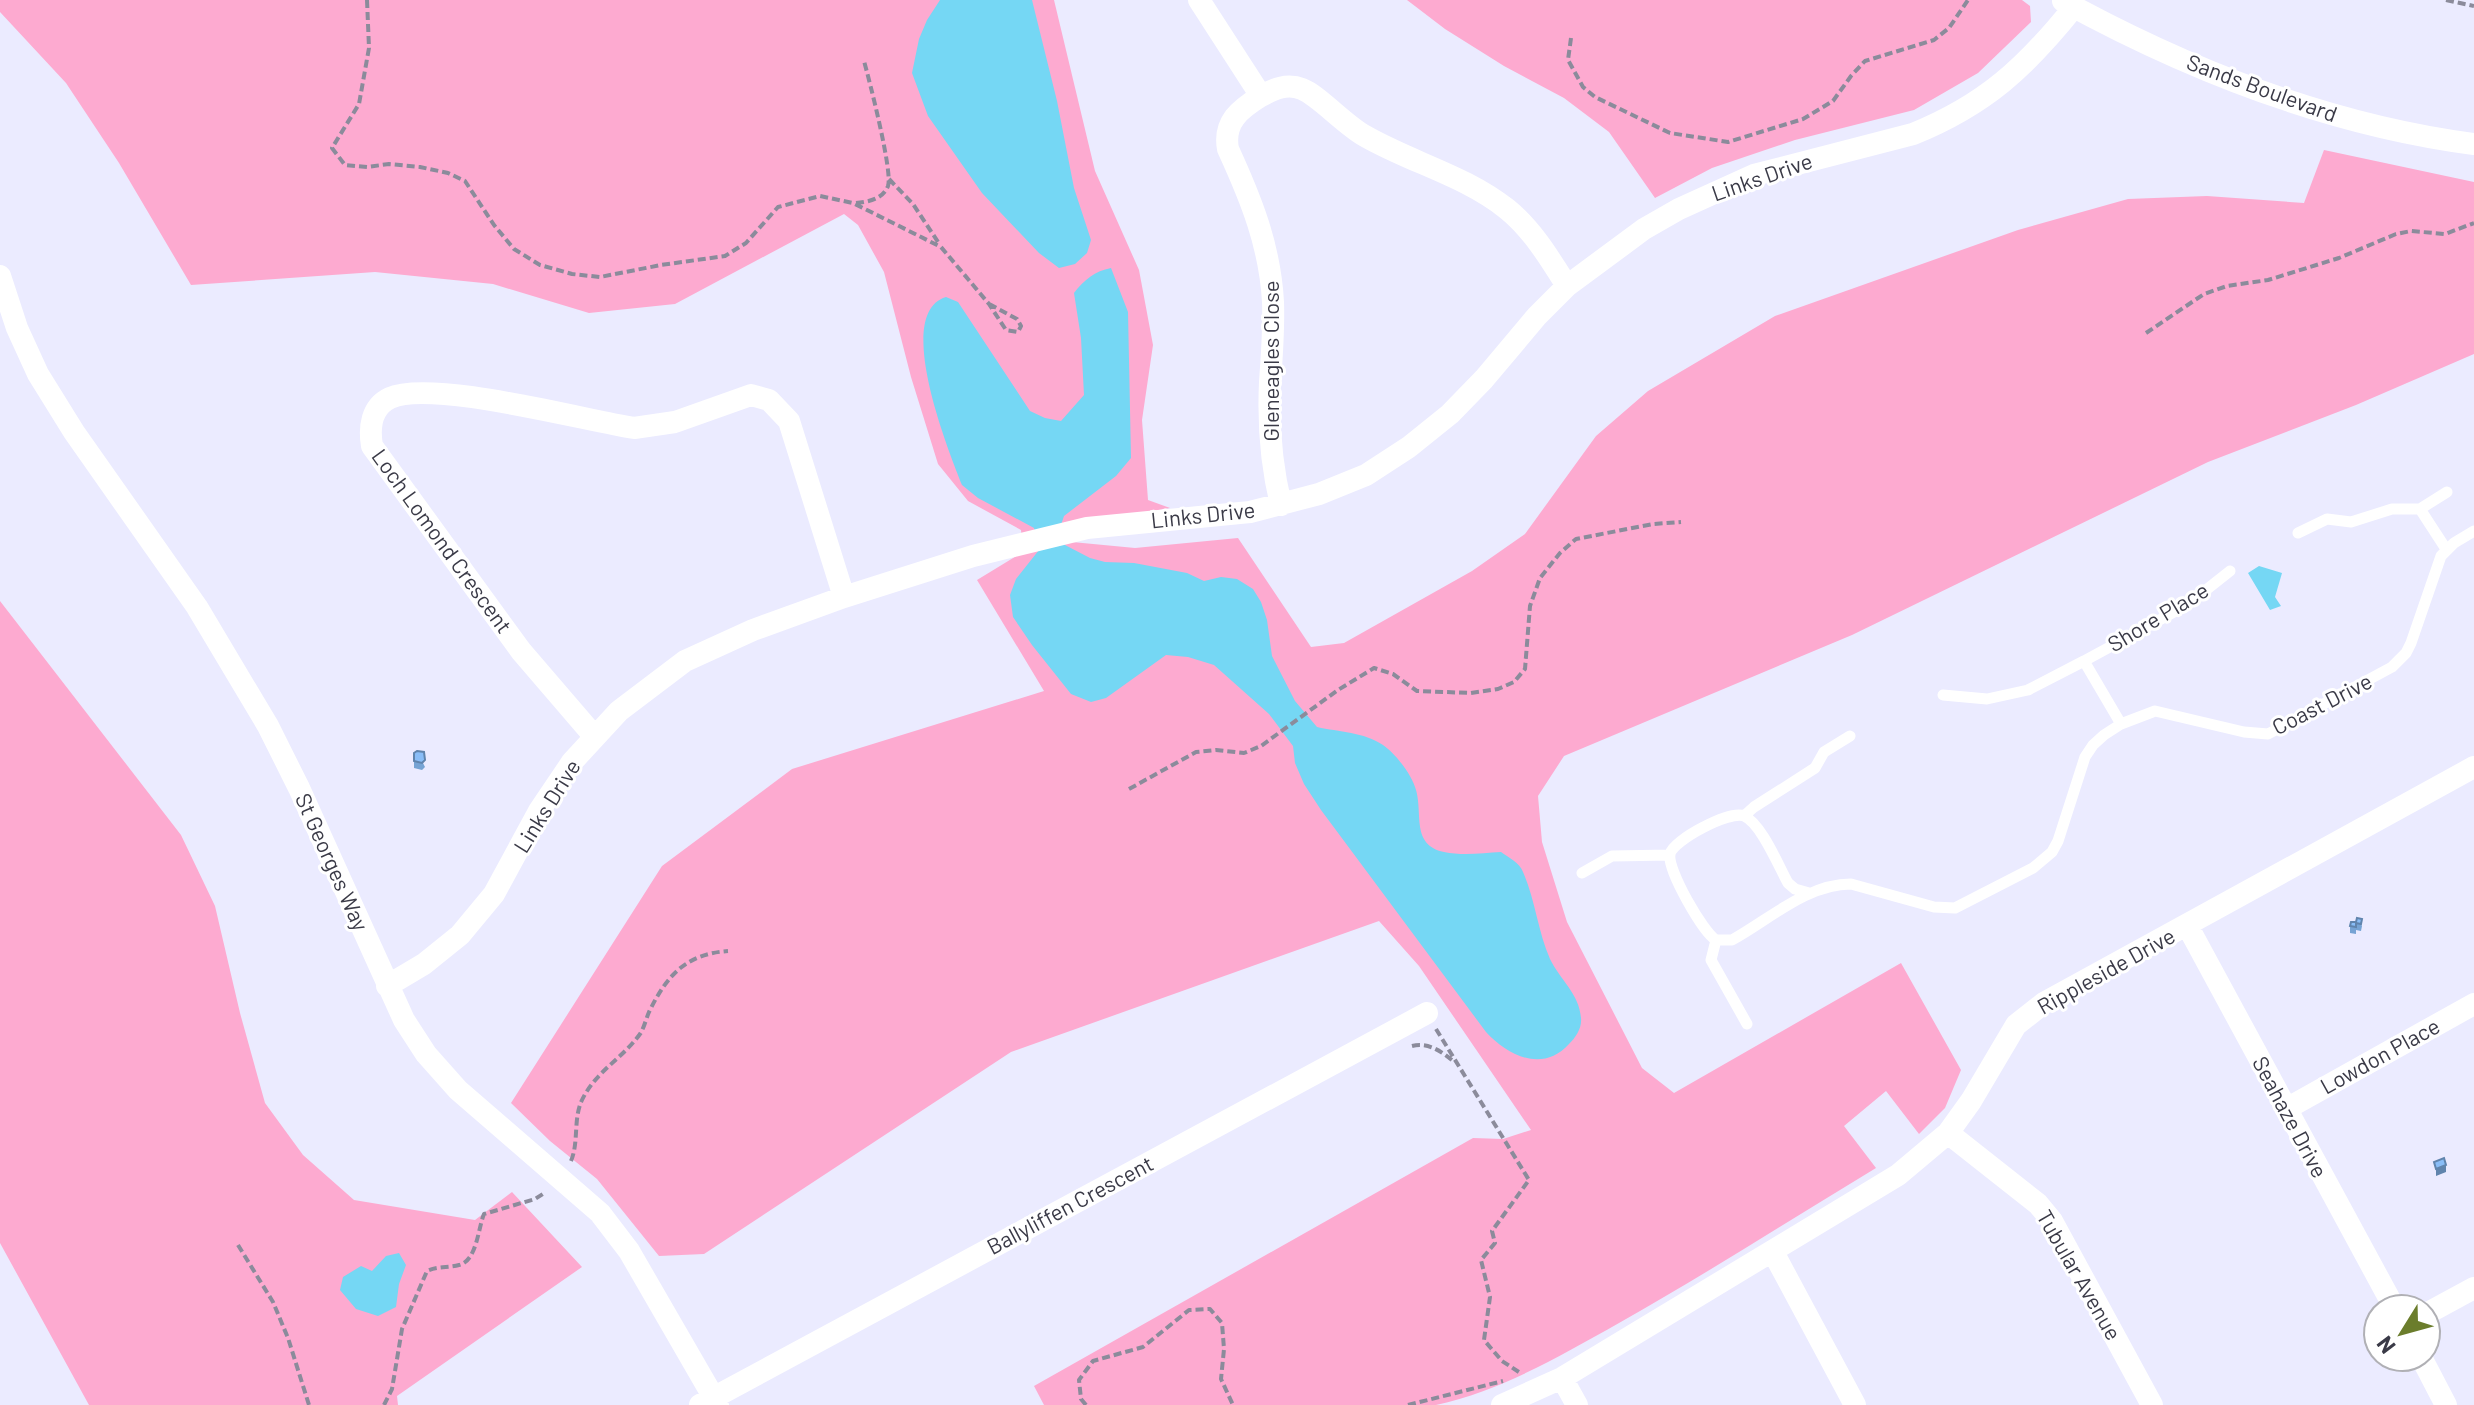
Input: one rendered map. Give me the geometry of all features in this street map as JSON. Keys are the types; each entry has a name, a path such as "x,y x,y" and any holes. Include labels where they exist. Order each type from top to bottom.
{"street":[{"path":"1199,0 1261,96"},
{"name":"Sands Boulevard","path":"2068,3 2160,50 2267,94 2383,128 2474,144"},
{"name":"Links Drive","path":"387,986 442,951 476,916 494,894 556,783 594,736 619,711 685,661 724,641 844,597 973,556 1087,528 1158,519 1227,516 1281,505 1366,475 1409,447 1450,414 1484,379 1529,324 1567,286 1644,229 1717,190 1789,164 1913,134 1954,115 1993,90 2029,61 2068,3"},
{"name":"Gleneagles Close","path":"1281,505 1271,449 1274,324 1270,271 1258,218 1228,149 1226,137 1232,119 1261,96 1286,86 1304,89 1365,137 1479,190 1510,211 1526,228 1567,286"},
{"name":"St Georges Way","path":"0,276 17,328 38,374 74,432 197,607 268,726 404,1020 440,1072 607,1222 629,1251 711,1402"},
{"name":"Loch Lomond Crescent","path":"594,736 521,651 372,446 370,434 373,417 379,405 389,398 414,393 462,396 647,428 675,422 751,395 760,396 776,405 789,421 844,597"},
{"name":"Rippleside Drive","path":"1502,1405 1562,1378 1898,1175 1948,1133 1971,1101 2016,1025 2044,1003 2474,767"},
{"name":"Seahaze Drive","path":"2187,925 2386,1293"},
{"name":"Lowdon Place","path":"2286,1109 2474,1004"},
{"name":"Ballyliffen Crescent","path":"711,1402 1427,1013"},
{"name":"Tubular Avenue","path":"1948,1133 2038,1204 2052,1221 2152,1405"},
{"path":"1773,1252 1855,1405"},
{"path":"2442,1305 2474,1288"},
{"path":"2429,1373 2446,1405"},
{"path":"1562,1378 1577,1405"}],"lane":[{"path":"2298,533 2327,519 2351,522 2392,509 2420,509 2447,492"},
{"path":"2420,509 2446,549 2474,531"},
{"name":"Coast Drive","path":"1716,940 1732,940 1826,886 1851,884 1945,909 1968,903 2033,868 2052,852 2085,757 2093,745 2121,724 2155,711 2244,732 2268,734 2400,661 2411,643 2436,566 2446,549"},
{"name":"Shore Place","path":"1943,695 1987,699 2028,690 2187,605 2230,571"},
{"name":"Shore Place","path":"2084,661 2121,724"},
{"path":"1744,816 1815,768 1824,752 1850,736"},
{"path":"1747,1024 1711,960 1716,940 1704,928 1671,867 1670,855 1677,844 1724,817 1733,813 1744,816 1760,832 1788,883 1795,889 1809,893"},
{"path":"1582,873 1612,856 1670,855"}],"path":[{"path":"367,0 369,48 359,104 332,148 336,156 345,165 420,167 448,173 465,181 514,249 540,265 572,274 600,277 661,265 705,261 725,256 746,243 778,207 820,196 853,203 941,247"},
{"path":"1571,38 1568,60 1583,87 1595,97 1670,133 1728,142 1803,119 1833,101 1865,61 1934,40 1949,28 1968,0"},
{"path":"2446,0 2474,6"},
{"path":"853,203 868,202 882,195 889,179 864,61"},
{"path":"889,179 913,204 941,247 989,304 1006,330 1018,332 1021,326 1017,319 989,304"},
{"path":"2146,333 2204,294 2227,286 2268,280 2339,258 2396,234 2411,231 2445,234 2474,223"},
{"path":"1129,789 1196,752 1216,750 1244,753 1261,746 1374,668 1393,674 1417,691 1471,693 1498,689 1514,682 1525,669 1530,606 1540,578 1560,553 1576,539 1653,524 1681,522"},
{"path":"568,1166 574,1154 577,1116 582,1100 610,1062 642,1032 648,1014 674,972 690,959 728,951"},
{"path":"1408,1405 1445,1393 1525,1376 1502,1361 1484,1340 1490,1297 1481,1260 1495,1243 1492,1231 1529,1180 1453,1061 1427,1013"},
{"path":"384,1405 392,1389 402,1329 427,1271 438,1266 455,1267 466,1263 472,1254 484,1214 535,1199 546,1192"},
{"path":"238,1245 273,1302 309,1405"},
{"path":"1086,1405 1081,1399 1079,1380 1093,1361 1143,1347 1189,1310 1210,1309 1222,1323 1224,1349 1221,1379 1233,1405"}],"shaded area":[{"path":"0,0 1054,0 1095,171 1139,270 1153,345 1142,420 1148,500 1170,508 1067,526 1072,542 1135,548 1238,538 1311,647 1344,643 1472,571 1525,534 1596,436 1648,391 1775,316 2018,230 2128,199 2207,196 2304,203 2324,150 2474,182 2474,354 2356,405 2208,462 1852,635 1564,756 1538,796 1542,842 1567,922 1642,1068 1674,1093 1901,963 1961,1070 1945,1108 1919,1134 1886,1091 1844,1126 1876,1168 1575,1348 1508,1381 1461,1399 1436,1405 1044,1405 1034,1386 1473,1138 1503,1139 1531,1130 1419,966 1379,921 1011,1052 704,1254 659,1256 597,1179 550,1141 511,1103 662,866 792,769 1044,691 977,580 1023,552 1021,530 968,501 938,464 911,377 884,272 858,225 844,214 675,304 589,313 493,284 375,272 191,285 119,163 66,83 0,12"},
{"path":"1407,0 2022,0 2030,6 2031,22 1978,73 1914,110 1795,140 1712,168 1655,198 1609,132 1564,98 1504,66 1445,29"},
{"path":"0,601 181,835 215,906 265,1103 303,1155 354,1200 475,1220 512,1192 582,1267 397,1396 398,1405 89,1405 0,1243"}],"water":[{"path":"940,0 1032,0 1074,188 1091,240 1087,253 1075,264 1059,268 1039,253 982,193 928,116 912,73 919,39"},
{"path":"1111,268 1128,312 1131,458 1116,476 1064,516 1061,525 1065,545 1105,562 1134,563 1187,573 1204,581 1221,577 1237,579 1253,589 1267,620 1272,656 1295,701 1317,727 1368,737 1393,754 1414,784 1420,827 1427,843 1451,853 1501,852 1521,869 1550,959 1580,1009 1578,1032 1559,1053 1548,1058 1526,1058 1505,1048 1486,1032 1321,810 1304,784 1295,763 1293,746 1269,714 1214,665 1188,657 1166,655 1106,698 1091,702 1071,694 1013,617 1010,595 1016,579 1039,550 1034,528 978,498 962,485 929,384 924,328 931,308 946,297 958,302 1030,411 1061,421 1084,395 1081,338 1074,293 1090,277"},
{"path":"2259,566 2282,573 2275,597 2281,606 2270,610 2248,573"},
{"path":"399,1253 406,1265 399,1284 396,1307 378,1316 356,1309 340,1290 343,1277 361,1266 372,1271 386,1256"}],"building":[{"path":"417,751 424,752 425,760 422,763 414,761"},
{"path":"2357,918 2362,919 2361,924 2350,926 2351,922 2356,922"},
{"path":"2444,1158 2446,1165 2436,1169 2434,1162"}]}
